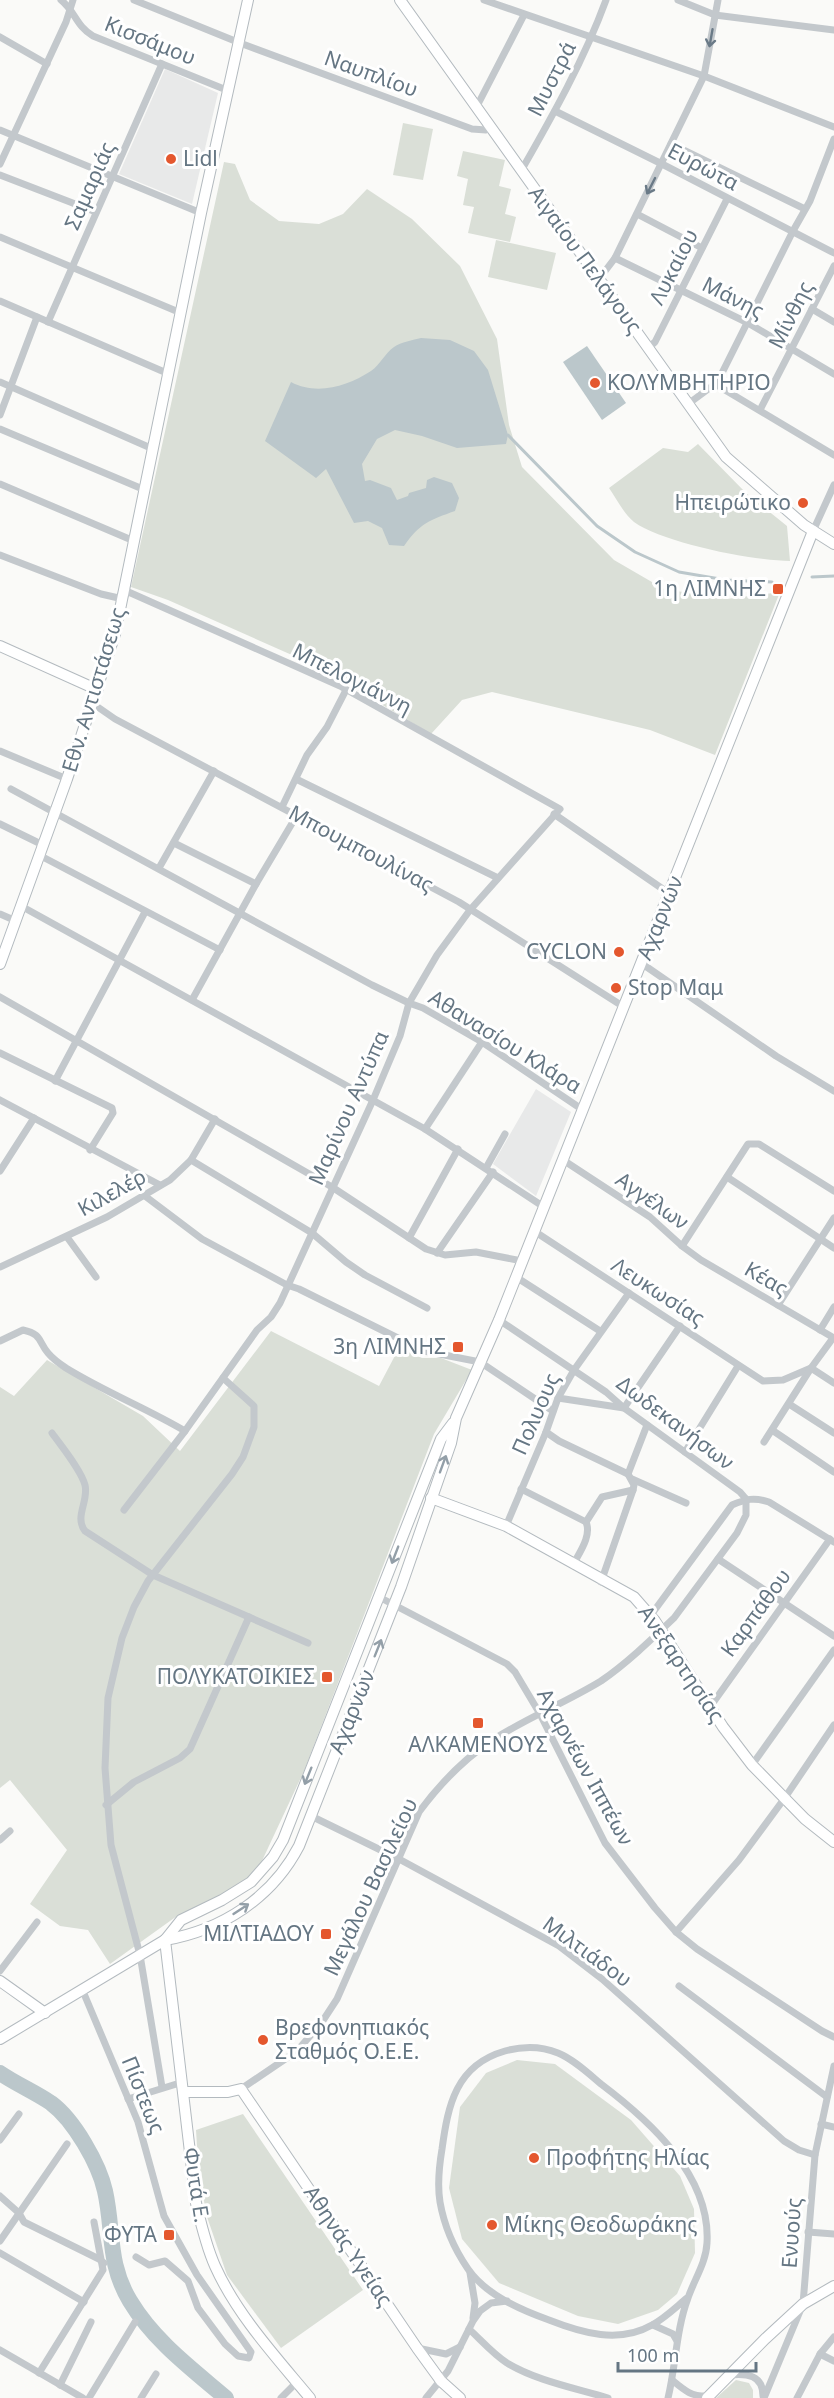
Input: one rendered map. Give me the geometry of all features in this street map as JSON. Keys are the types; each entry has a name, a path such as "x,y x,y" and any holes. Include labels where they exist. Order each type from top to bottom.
{"street":[{"name":"Κισσάμου","path":"61,0 72,3 74,18 82,30 229,91"},
{"name":"Ναυπλίου","path":"134,0 240,43 472,129 486,130 490,127"},
{"name":"Εθν. Αντιστάσεως","path":"0,964 67,779 113,642 201,213 248,0"},
{"name":"Αιγαίου Πελάγους","path":"400,0 726,457 752,482 791,510 813,531 834,544"},
{"path":"484,0 704,76 834,127"},
{"path":"507,8 511,0"},
{"name":"Μυστρά","path":"521,171 592,38 606,0"},
{"path":"678,0 715,15 834,30"},
{"path":"599,279 615,258 704,76 718,0"},
{"path":"0,164 66,22 72,3"},
{"path":"476,108 524,15"},
{"path":"0,37 47,64"},
{"name":"Σαμαριάς","path":"48,322 162,64"},
{"name":"Ευρώτα","path":"555,111 834,254"},
{"path":"0,130 201,213"},
{"path":"688,404 716,384 805,210 834,139"},
{"path":"671,144 805,210"},
{"path":"0,175 96,212"},
{"name":"Λυκαίου","path":"648,348 656,342 727,199"},
{"path":"637,214 702,248"},
{"path":"0,237 182,313"},
{"name":"Μάνης","path":"615,258 748,323 834,374"},
{"name":"Μίνθης","path":"760,410 834,266"},
{"path":"0,301 169,374"},
{"path":"812,309 834,322"},
{"path":"0,415 37,317"},
{"path":"0,382 153,449"},
{"path":"716,384 834,455"},
{"path":"0,429 145,490"},
{"path":"0,484 134,541"},
{"name":"Αχαρνών","path":"0,2039 165,1940 189,1935 227,1918 256,1900 270,1888 292,1859 394,1605 451,1443 456,1418 499,1320 813,531 834,485"},
{"name":"Μπελογιάννη","path":"0,555 101,594 123,595 346,690 557,811 670,894"},
{"path":"0,646 98,690"},
{"path":"282,807 307,755 327,728 346,690"},
{"name":"Μπουμπουλίνας","path":"92,703 115,719 459,902 624,1007"},
{"path":"0,751 67,779"},
{"path":"159,868 214,771"},
{"path":"296,779 498,878"},
{"name":"Αθανασίου Κλάρα","path":"11,789 372,985 423,1008 482,1042 583,1110"},
{"name":"Μαρίνου Αντύπα","path":"124,1510 185,1431 257,1330 275,1312 373,1100 400,1036 409,1003 437,955 470,910 557,811"},
{"path":"192,1000 297,815"},
{"path":"0,824 145,912 220,950"},
{"path":"174,843 256,884"},
{"path":"21,906 425,1129 544,1208"},
{"path":"55,1081 145,912"},
{"path":"0,914 16,921"},
{"path":"641,963 776,1056 833,1089"},
{"path":"0,997 332,1187 426,1249 456,1255 476,1252 522,1261"},
{"path":"425,1129 482,1042"},
{"path":"0,1053 112,1108 113,1113 90,1150"},
{"path":"0,1100 90,1150 160,1185"},
{"path":"1,1167 34,1118"},
{"name":"Κιλελέρ","path":"0,1267 67,1237 145,1196 180,1173 191,1160 215,1119"},
{"path":"437,1253 489,1170 505,1134"},
{"name":"Αγγέλων","path":"562,1160 650,1217 682,1246 748,1144 759,1144 834,1191"},
{"path":"409,1238 458,1149"},
{"path":"191,1160 312,1233 346,1262 402,1296 427,1308"},
{"path":"727,1177 834,1248"},
{"path":"145,1196 202,1239 287,1285 424,1351 480,1362 553,1411"},
{"path":"778,1305 834,1218"},
{"name":"Λευκωσίας","path":"534,1231 763,1381 783,1380 811,1368"},
{"path":"67,1237 96,1277"},
{"name":"Κέας","path":"682,1246 701,1260 834,1338"},
{"path":"516,1277 600,1332"},
{"name":"Πολυους","path":"506,1526 558,1398 573,1370 629,1293"},
{"path":"820,1330 834,1307"},
{"name":"Δωδεκανήσων","path":"499,1320 606,1392 624,1408 740,1492 746,1499 758,1498 769,1502 832,1540"},
{"path":"558,1398 624,1408 680,1326"},
{"path":"0,1341 22,1330 36,1334 50,1356 65,1367 105,1392 158,1415 185,1431"},
{"path":"764,1442 811,1368 834,1338"},
{"path":"685,1452 738,1366"},
{"path":"811,1368 834,1383"},
{"path":"162,2087 140,1955 111,1845 106,1805 105,1731 114,1669 134,1607 153,1575 232,1474 251,1440 254,1427 254,1406 223,1378"},
{"path":"789,1404 834,1433"},
{"name":"Αχαρνών","path":"165,1940 181,1920 222,1900 250,1882 278,1850 441,1439 456,1418"},
{"path":"602,1580 633,1490 630,1476 647,1425"},
{"path":"772,1430 834,1472"},
{"path":"546,1432 559,1441 686,1503"},
{"path":"52,1433 86,1487 80,1520 82,1526 153,1575 308,1643"},
{"path":"521,1489 586,1522 589,1528 588,1535 573,1565"},
{"path":"586,1522 602,1497 633,1490"},
{"name":"Ανεξαρτησίας","path":"431,1498 506,1526 634,1597 651,1615 710,1707 752,1765 784,1799 832,1837"},
{"path":"651,1615 732,1505 746,1499"},
{"name":"Μεγάλου Βασιλείου","path":"241,2089 297,2051 322,2022 349,1976 419,1812 434,1791 460,1766 492,1741 614,1672 674,1618 737,1533 746,1515 746,1499"},
{"name":"Καρπάθου","path":"710,1707 832,1540"},
{"path":"718,1559 834,1636"},
{"name":"Αχαρνέων Ιππέων","path":"379,1598 507,1664 515,1672 540,1714 605,1843 675,1932 706,1956 834,2037"},
{"path":"106,1805 134,1782 180,1758 190,1749 249,1617"},
{"path":"752,1765 834,1650"},
{"path":"675,1932 720,1884 784,1799 834,1725"},
{"name":"Μιλτιάδου","path":"311,1816 399,1859 559,1946 602,1979 784,2141 815,2156"},
{"path":"0,1840 10,1831"},
{"path":"0,1971 37,1922"},
{"name":"Φυτά Ε.","path":"165,1940 184,2087 195,2203 214,2264 239,2307 310,2398"},
{"path":"0,1981 45,2013"},
{"path":"679,1986 827,2097"},
{"name":"Πίστεως","path":"82,1989 147,2150 165,2216 197,2275 251,2355 247,2359 238,2356 225,2344 198,2308 188,2281 165,2261 149,2265 136,2257"},
{"path":"473,2321 474,2286 447,2228 440,2203 438,2179 451,2099 461,2081 477,2064 495,2054 534,2047 558,2053 645,2118 678,2157 701,2201 708,2244 701,2268 687,2298 668,2398"},
{"name":"Ενυούς","path":"764,2398 802,2304 815,2156 827,2097 831,2089 834,2066"},
{"path":"128,2099 162,2087 228,2092 241,2089"},
{"name":"Αθηνάς Υγείας","path":"241,2089 417,2348 441,2381 460,2398"},
{"path":"0,2140 19,2114"},
{"path":"821,2124 834,2127"},
{"path":"0,2241 67,2144"},
{"path":"0,2196 19,2213 24,2222 104,2263"},
{"path":"39,2373 103,2270 104,2263 95,2236 94,2222"},
{"path":"808,2232 834,2234"},
{"path":"0,2253 84,2302"},
{"path":"469,2271 487,2288 531,2313 575,2330 601,2335 620,2335 653,2325 687,2298"},
{"path":"672,2380 695,2396 708,2397 802,2304 834,2286"},
{"path":"426,2398 441,2381 480,2311 492,2303 507,2301"},
{"path":"60,2385 91,2322"},
{"path":"89,2398 135,2322"},
{"path":"653,2325 673,2334 677,2341"},
{"path":"469,2329 498,2357 514,2367 587,2393 608,2398"},
{"path":"796,2398 820,2354 834,2337"},
{"path":"417,2348 446,2354 460,2347"},
{"path":"0,2350 83,2398"},
{"path":"820,2354 834,2361"},
{"path":"729,2375 742,2373 758,2379 763,2387 764,2398"},
{"path":"141,2398 156,2374"},
{"path":"281,2398 297,2382"}],"shaded area":[{"path":"165,69 218,93 192,204 119,174"},
{"path":"403,123 433,129 423,180 393,175"},
{"path":"463,151 505,160 499,186 511,189 505,214 516,217 510,242 468,233 474,207 463,205 468,179 457,176"},
{"path":"224,162 235,164 250,200 279,221 319,224 343,214 367,189 412,219 460,266 497,339 509,425 522,467 614,560 664,589 727,599 780,592 715,755 650,730 492,692 462,700 431,734 319,667 168,600 131,587"},
{"path":"496,240 556,253 547,290 488,277"},
{"path":"421,338 450,340 474,351 488,370 508,435 506,444 457,448 395,430 377,439 362,464 365,481 370,480 391,488 397,500 408,496 409,493 426,488 427,480 434,477 452,483 459,498 455,511 426,523 404,546 389,545 382,528 368,521 354,523 326,469 316,478 265,441 291,382 322,389 342,385 371,371 397,345"},
{"name":"ΚΟΛΥΜΒΗΤΗΡΙΟ","path":"587,346 626,403 602,420 563,362"},
{"path":"698,444 746,493 787,526 790,561 755,558 687,544 648,530 627,515 609,488 663,448 688,452"},
{"path":"536,1089 571,1112 536,1196 493,1164"},
{"path":"271,1331 379,1386 399,1348 422,1358 441,1358 472,1370 434,1434 304,1771 261,1863 240,1886 177,1916 110,1964 88,1930 60,1926 30,1904 67,1850 10,1780 0,1788 0,1387 14,1396 47,1360 143,1416 180,1451"},
{"path":"517,2060 555,2064 631,2120 680,2176 694,2209 695,2253 677,2294 658,2310 618,2324 578,2316 499,2283 462,2239 449,2188 460,2107 486,2073"},
{"path":"243,2114 363,2290 281,2348 227,2275 206,2214 196,2130"},
{"path":"736,2380 749,2383 753,2390 753,2398 716,2398"}],"waterway":[{"path":"508,435 597,526 635,552 679,572 726,580 772,582"},
{"path":"812,577 834,576"},
{"path":"0,2073 51,2103 77,2131 102,2180 108,2206 114,2260 130,2301 162,2342 226,2398"}],"place":[{"name":"Lidl","path":"171,159"},
{"name":"ΚΟΛΥΜΒΗΤΗΡΙΟ","path":"595,383"},
{"name":"Ηπειρώτικο","path":"803,503"},
{"name":"1η ΛΙΜΝΗΣ","path":"778,589"},
{"name":"CYCLON","path":"619,952"},
{"name":"Stop Μαμ","path":"616,988"},
{"name":"3η ΛΙΜΝΗΣ","path":"458,1347"},
{"name":"ΠΟΛΥΚΑΤΟΙΚΙΕΣ","path":"327,1677"},
{"name":"ΑΛΚΑΜΕΝΟΥΣ","path":"478,1723"},
{"name":"ΜΙΛΤΙΑΔΟΥ","path":"326,1934"},
{"name":"Βρεφονηπιακός Σταθμός Ο.Ε.Ε.","path":"263,2040"},
{"name":"Προφήτης Ηλίας","path":"534,2158"},
{"name":"Μίκης Θεοδωράκης","path":"492,2225"},
{"name":"ΦΥΤΑ","path":"169,2235"}]}
